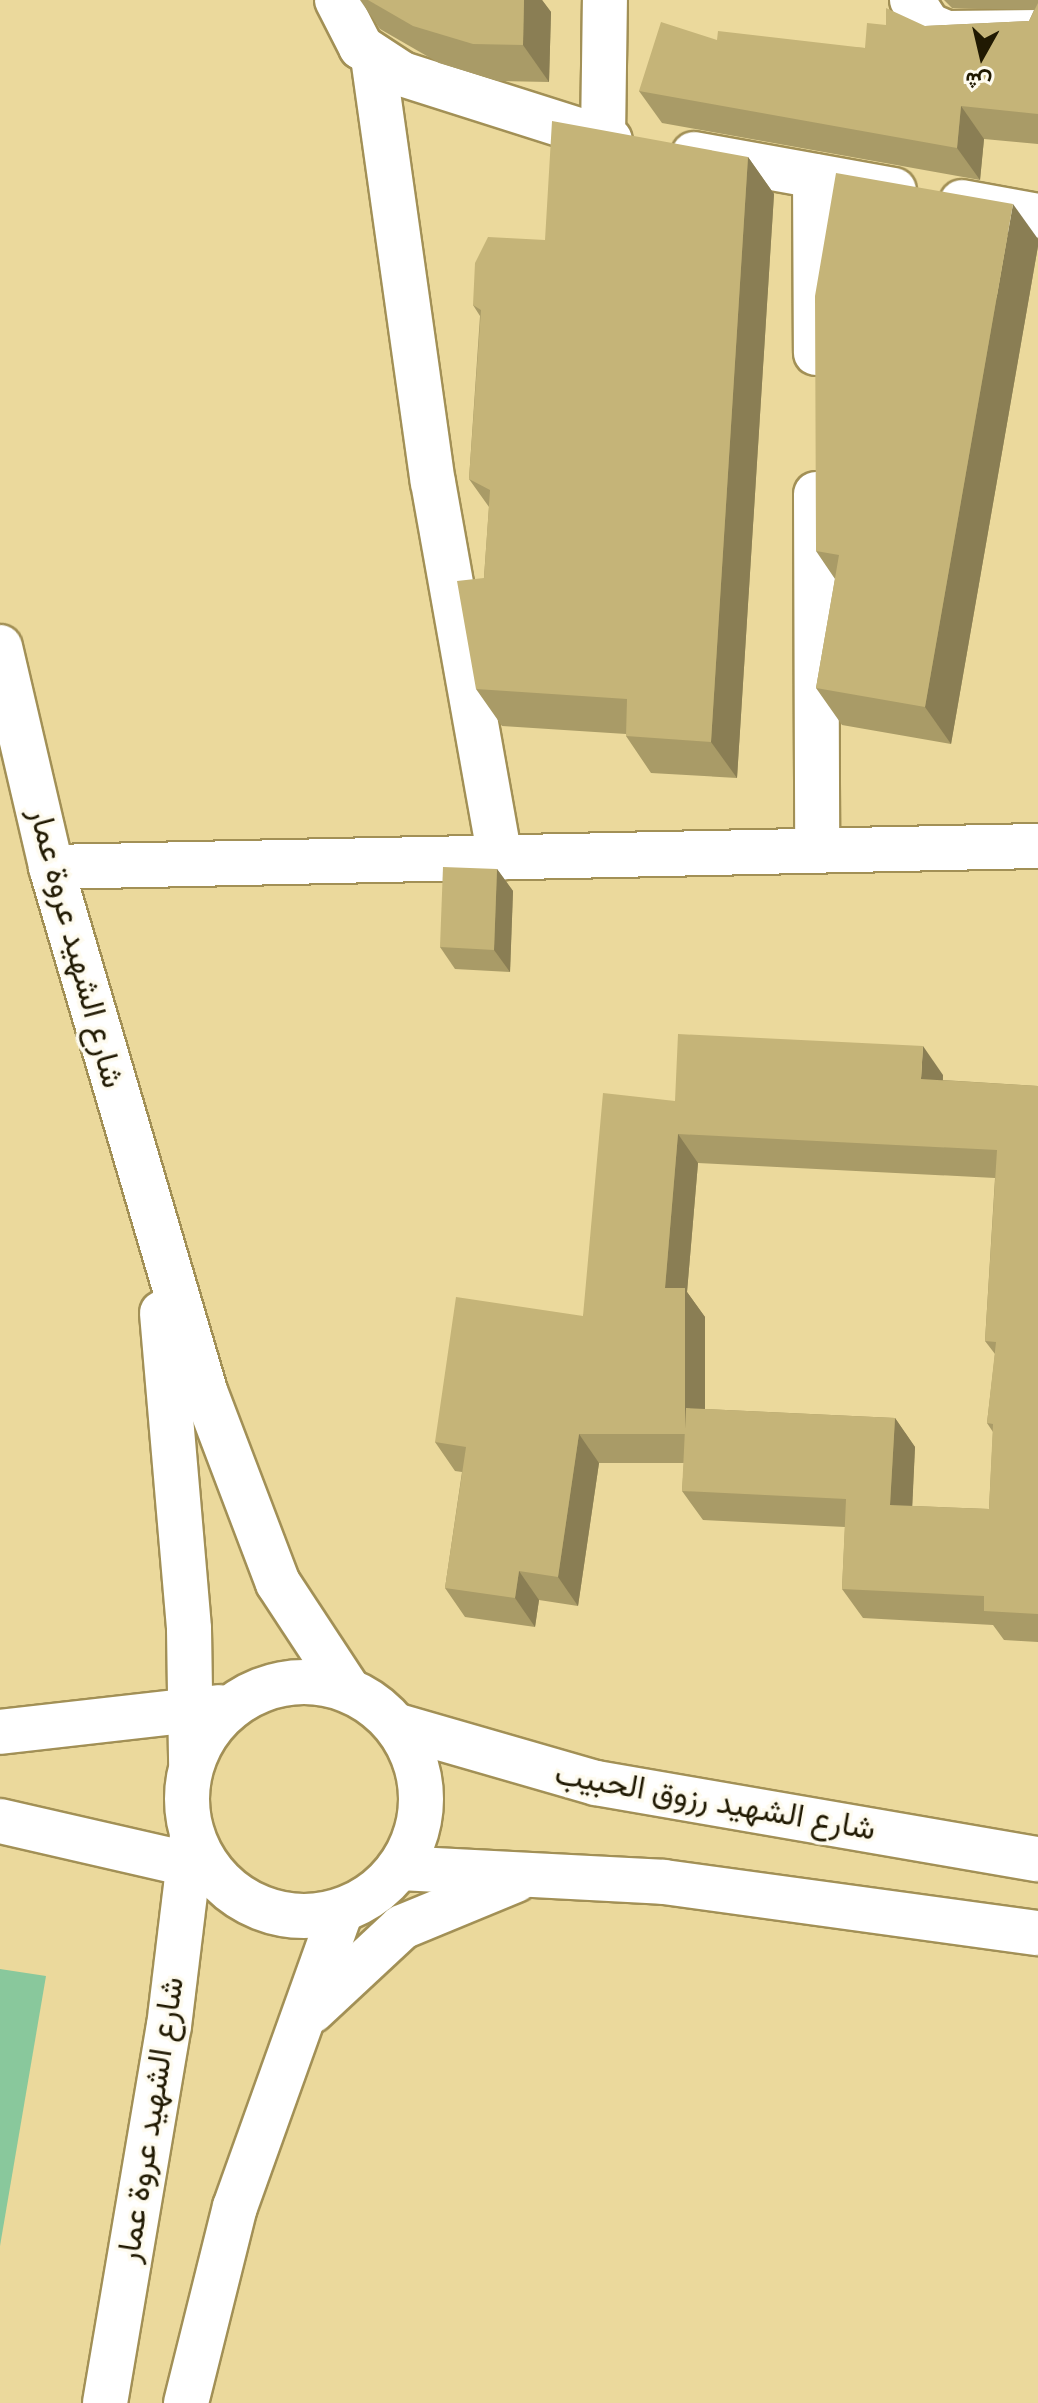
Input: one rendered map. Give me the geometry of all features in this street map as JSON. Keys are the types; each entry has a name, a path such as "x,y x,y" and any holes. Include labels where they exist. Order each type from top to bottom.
{"street":[{"path":"337,0 346,26 373,57 429,86 603,138 1038,216"},
{"path":"603,138 605,0"},
{"path":"912,0 928,25 947,33 1038,32"},
{"path":"373,57 433,482 500,858"},
{"path":"815,176 816,395"},
{"path":"816,458 817,850"},
{"name":"شارع الشهيد عروة عمار","path":"0,647 51,867 157,1247 278,1583 347,1688"},
{"path":"51,867 1038,846"},
{"name":"شارع الشهيد عروة عمار","path":"157,1247 190,1711 191,1764"},
{"path":"186,2403 211,2285 293,2035 341,1911 399,1868 422,1812 421,1782 398,1726 347,1688 308,1681 269,1686 234,1704 208,1730 191,1764 196,1856"},
{"path":"0,1732 234,1704"},
{"name":"شارع الشهيد رزوق الحبيب","path":"398,1726 596,1783 1038,1859"},
{"path":"0,1821 196,1856 268,1911 341,1911"},
{"name":"شارع الشهيد عروة عمار","path":"105,2403 196,1856"},
{"path":"399,1868 546,1873 780,1895 1038,1933"},
{"path":"293,2035 325,1995 402,1927 447,1903 546,1873"}],"green space":[{"path":"0,1969 46,1976 0,2246"}],"building":[{"path":"368,0 524,0 523,45 473,44 413,26"},
{"path":"1038,3 1038,114 961,106 957,148 639,91 661,22 717,40 718,31 865,48 867,23 886,25 886,8 925,26 1029,21"},
{"path":"552,121 748,157 711,742 626,736 627,699 476,689 457,581 484,578 490,490 469,479 481,310 473,305 475,263 488,237 545,240"},
{"path":"836,173 1013,204 925,707 816,688 839,555 816,551 815,296"},
{"path":"443,867 497,869 494,950 440,947"},
{"path":"678,1034 923,1046 921,1079 1038,1086 1038,1614 984,1611 984,1596 842,1589 846,1499 682,1491 685,1434 579,1434 558,1577 519,1571 515,1598 445,1588 466,1447 435,1442 456,1297 583,1316 603,1093 675,1101","holes":["678,1134 997,1150 985,1341 996,1342 987,1423 993,1424 989,1509 890,1505 895,1418 686,1408 685,1429 685,1288 665,1288"]}]}
